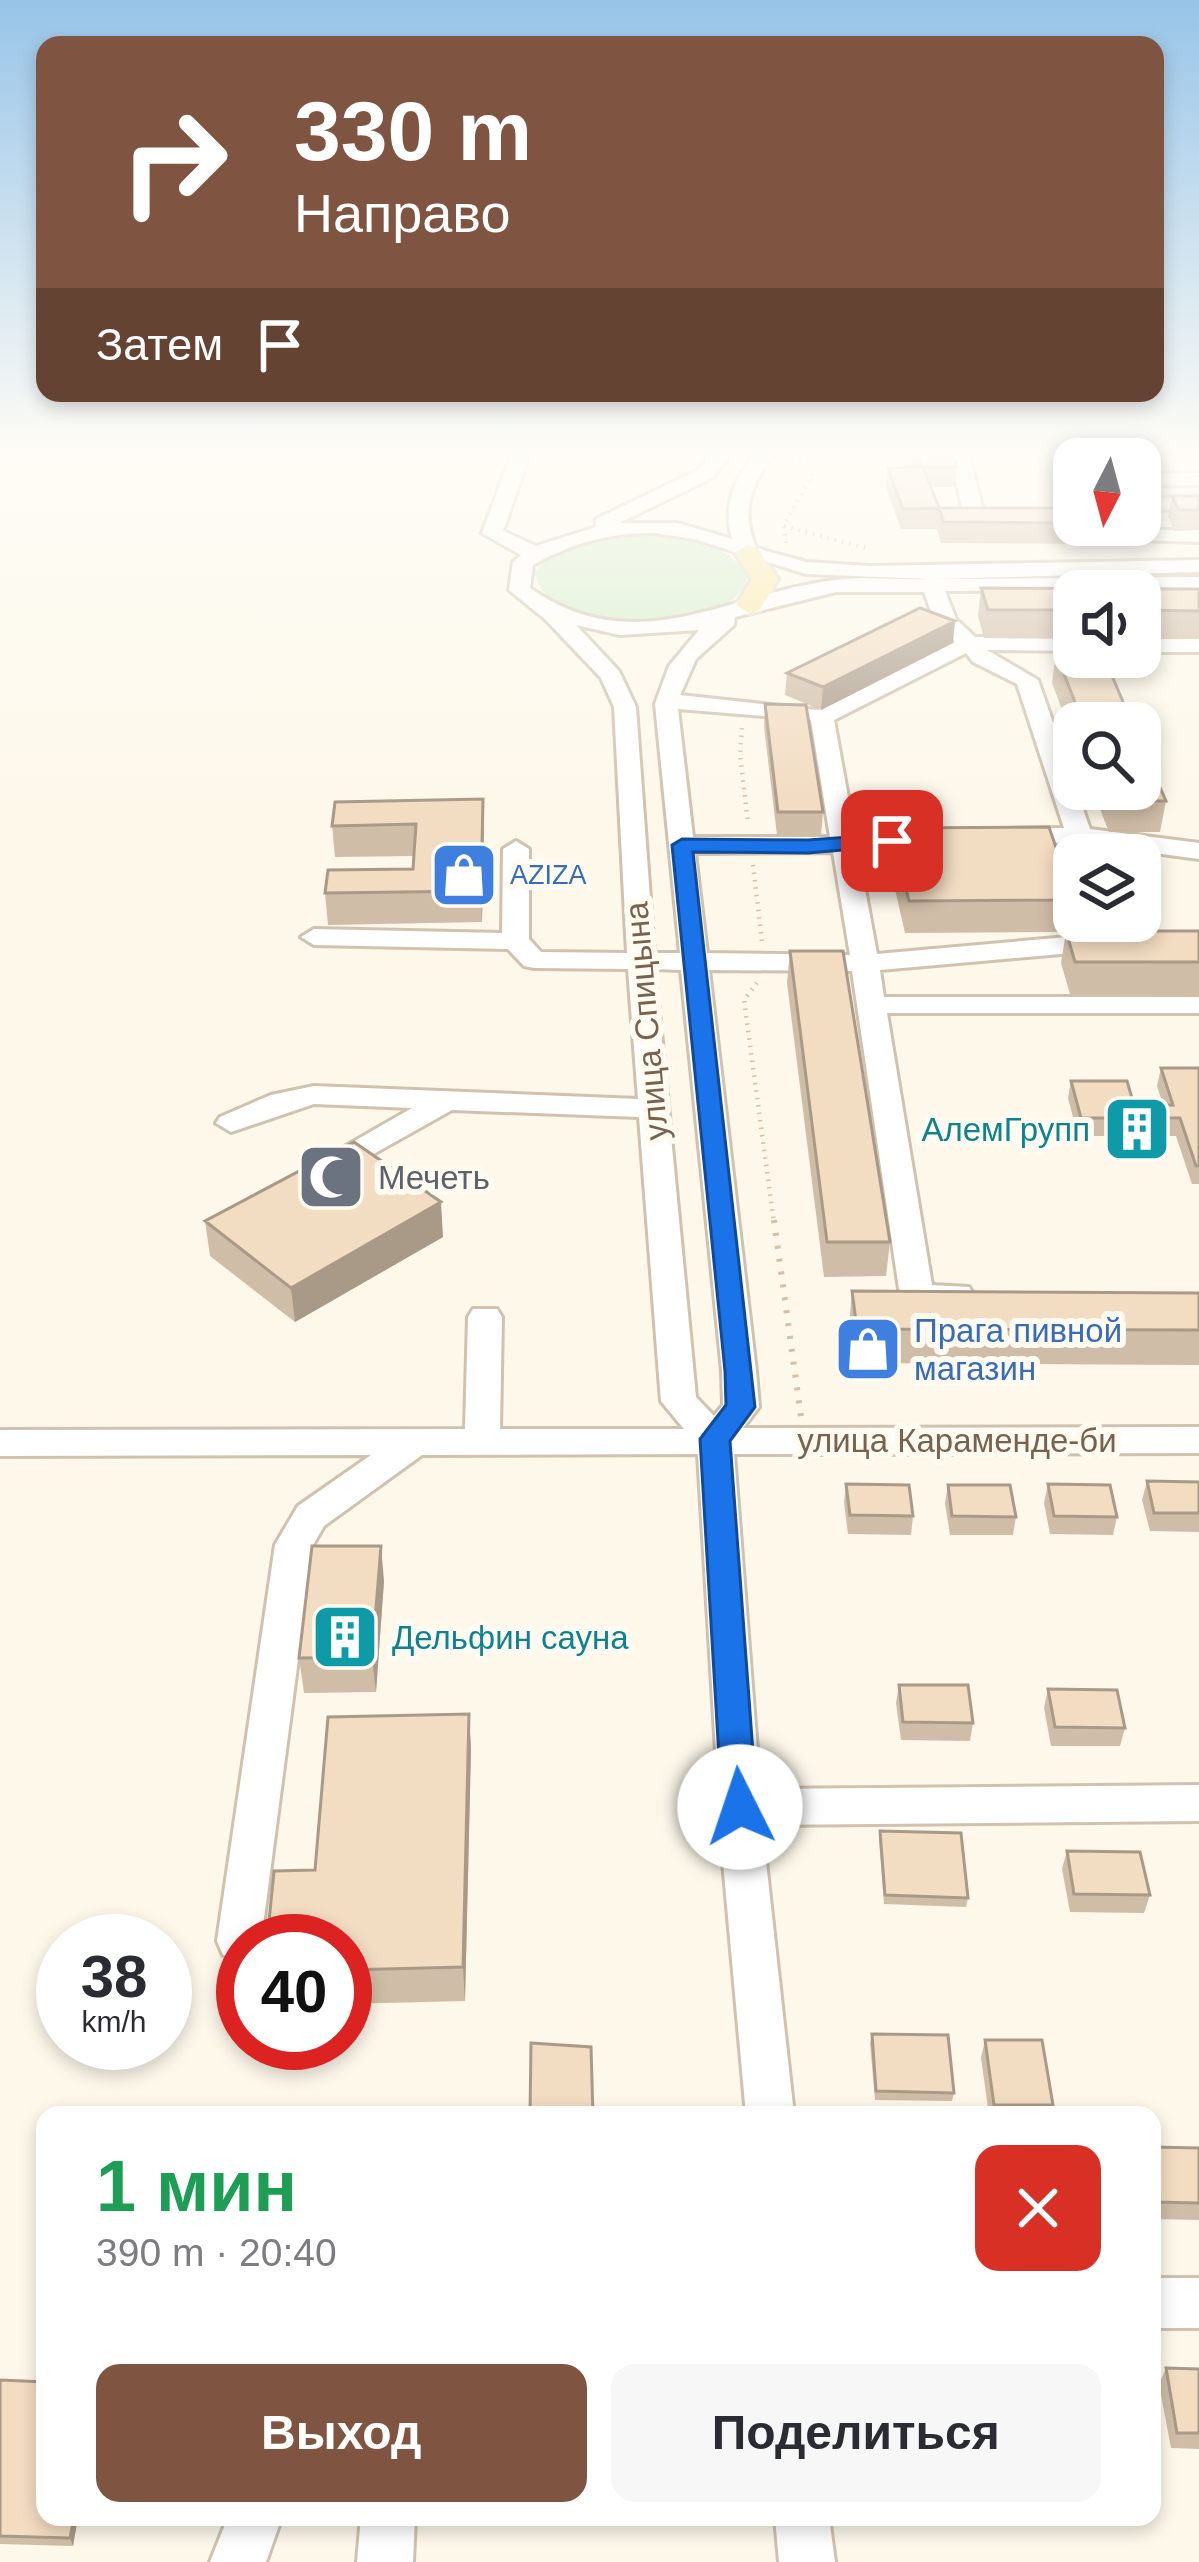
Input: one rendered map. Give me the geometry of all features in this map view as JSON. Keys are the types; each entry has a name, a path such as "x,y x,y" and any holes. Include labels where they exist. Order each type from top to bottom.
{"main road":[{"path":"749,605 765,579 758,568"}],"street":[{"name":"улица Спицына","path":"522,568 520,590 553,614 611,676 625,706 641,961 679,1401 715,1439 741,1407 740,1389 667,701"},
{"path":"804,568 1100,568"},
{"path":"553,614 620,629 694,625 749,605 836,586 1199,583"},
{"path":"932,584 946,622 981,657 1027,680 1079,834"},
{"path":"749,605 697,640 674,673 667,701 744,705 822,718 969,643 1053,644"},
{"path":"1161,645 1199,646"},
{"path":"822,718 916,1296 984,1294"},
{"path":"682,845 974,838 1053,843"},
{"path":"516,849 515,941 534,961 865,963 1106,942"},
{"path":"1161,849 1199,851"},
{"path":"314,937 515,941"},
{"path":"871,1005 1199,1005"},
{"path":"231,1123 282,1101 314,1095 654,1109"},
{"path":"303,1184 447,1100"},
{"path":"482,1442 485,1317"},
{"path":"715,1439 740,1807 769,2106"},
{"name":"улица Караменде-би","path":"0,1443 1199,1440"},
{"path":"242,1914 294,1545 310,1516 414,1442"},
{"path":"740,1807 1199,1803"},
{"path":"1161,2303 1199,2303"},
{"path":"238,2562 252,2526"},
{"path":"386,2562 388,2526"},
{"path":"803,2526 806,2562"}],"path":[{"path":"744,705 740,754 764,962 763,976 744,1000 804,1440"}],"green space":[{"path":"539,568 742,568 748,575 737,596 712,611 640,622 570,610 546,594 535,572"}],"building":[{"path":"981,588 1053,588 1053,610 988,610"},
{"path":"1161,589 1199,589 1199,611 1161,610"},
{"path":"920,608 955,621 823,687 787,673"},
{"path":"1066,678 1113,678 1123,702 1075,702"},
{"path":"765,704 806,705 823,812 778,812"},
{"path":"483,799 481,891 325,893 328,870 413,869 416,824 332,826 335,802"},
{"path":"1049,827 1053,900 909,901 891,828"},
{"path":"1161,931 1199,931 1199,962 1075,962 1069,942 1161,942"},
{"path":"790,951 843,951 890,1242 827,1242"},
{"path":"1161,1068 1199,1068 1199,1166 1180,1118 1081,1118 1071,1081 1127,1081 1134,1105 1173,1105"},
{"path":"354,1142 441,1202 291,1288 205,1221"},
{"path":"852,1291 1199,1293 1199,1330 857,1329"},
{"path":"1147,1481 1199,1482 1199,1513 1154,1513"},
{"path":"846,1484 909,1485 913,1516 850,1515"},
{"path":"1048,1484 1110,1485 1117,1517 1054,1516"},
{"path":"948,1485 1010,1485 1016,1517 952,1516"},
{"name":"Дельфин сауна","path":"312,1546 381,1546 372,1657 299,1658"},
{"path":"899,1685 968,1685 973,1723 903,1722"},
{"path":"1048,1689 1117,1690 1125,1728 1055,1727"},
{"path":"469,1714 463,1967 372,1969 372,1914 270,1914 274,1871 315,1870 328,1717"},
{"path":"880,1831 961,1833 968,1898 885,1895"},
{"path":"1067,1851 1140,1852 1150,1895 1074,1894"},
{"path":"872,2034 948,2035 954,2093 876,2091"},
{"path":"985,2040 1042,2040 1053,2105 994,2105"},
{"path":"531,2043 591,2047 593,2106 530,2106"},
{"path":"1161,2147 1199,2148 1199,2203 1161,2202"},
{"path":"1166,2368 1199,2369 1199,2433 1177,2433"},
{"path":"0,2380 36,2382 36,2526 72,2526 70,2538 0,2536"}],"place":[{"name":"AZIZA","path":"464,875"},
{"name":"АлемГрупп","path":"1137,1129"},
{"name":"Мечеть","path":"331,1177"},
{"name":"Прага пивной магазин","path":"868,1349"},
{"name":"Дельфин сауна","path":"345,1637"}],"route":[{"path":"740,1807 715,1439 741,1407 739,1371 682,845 892,841"}]}
